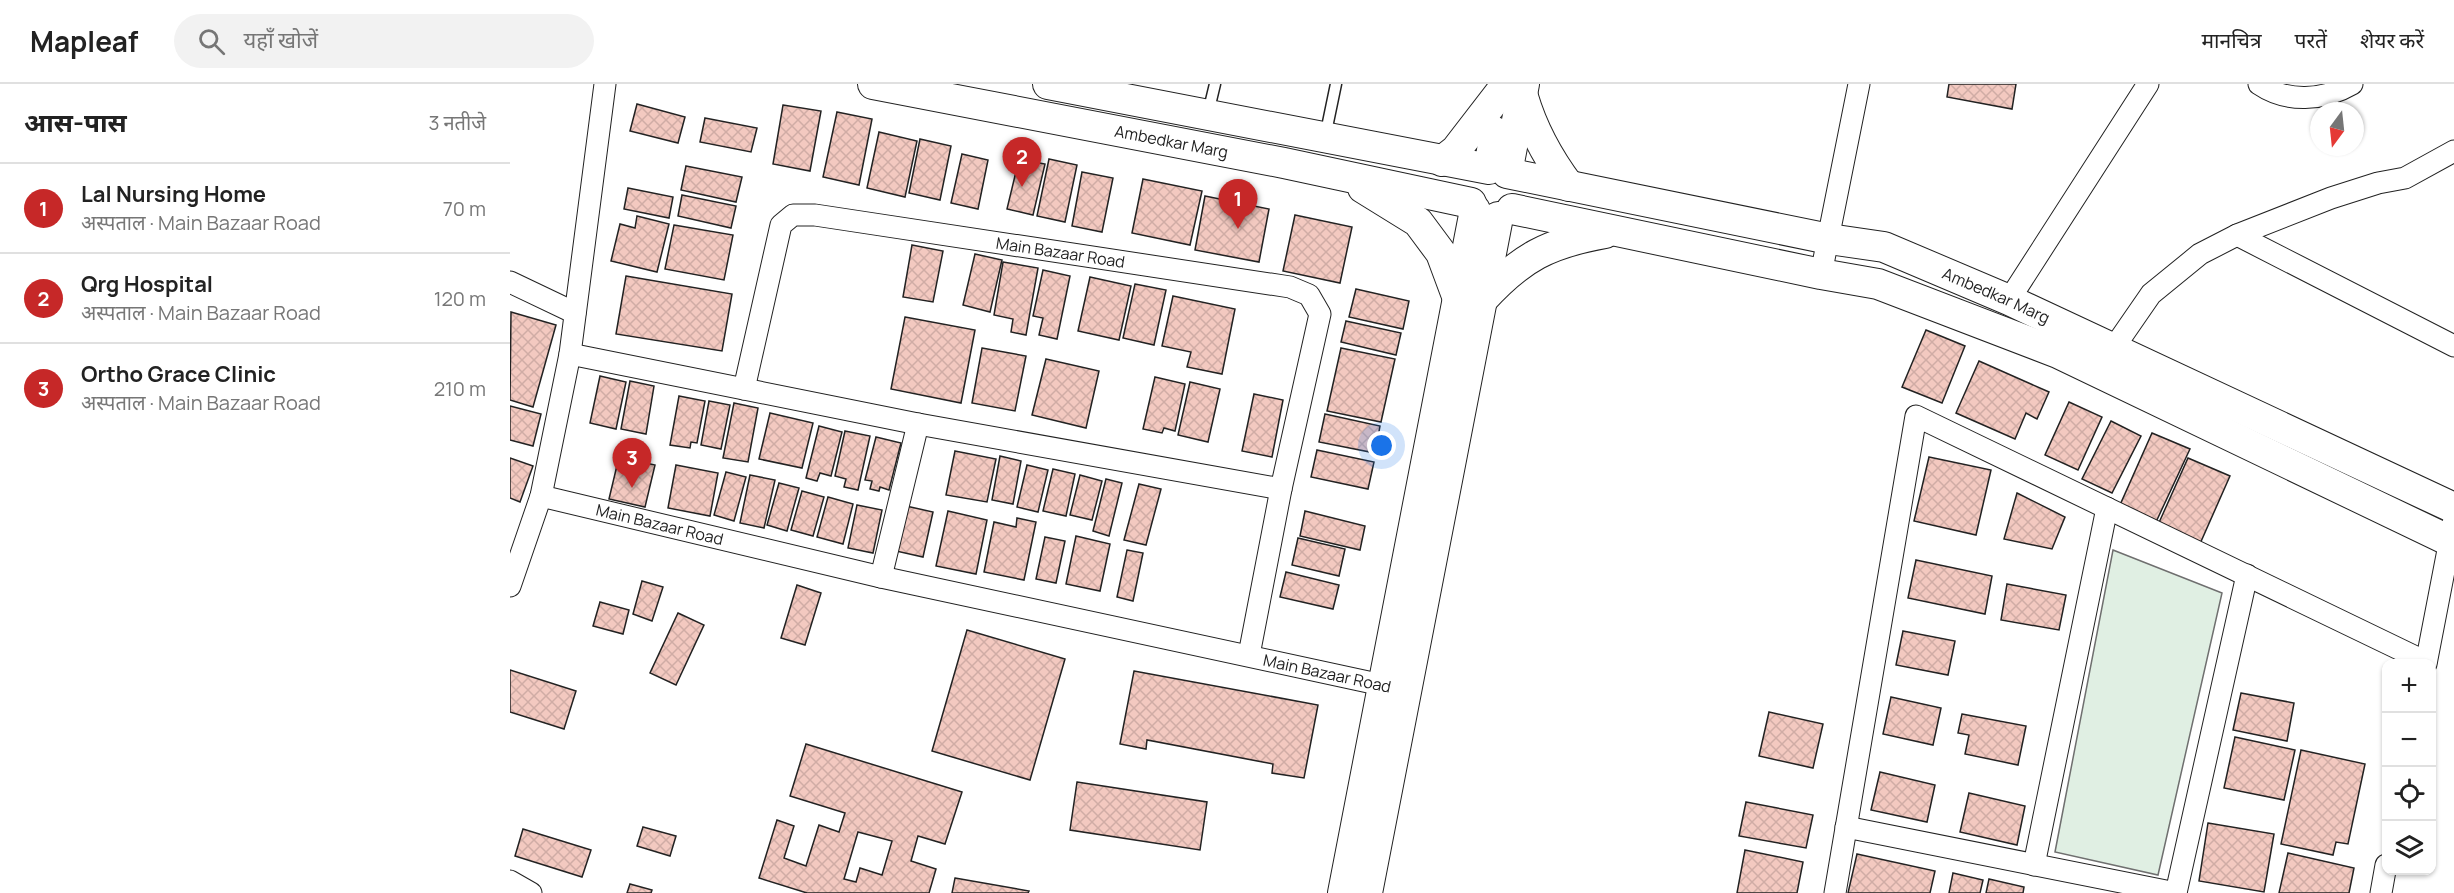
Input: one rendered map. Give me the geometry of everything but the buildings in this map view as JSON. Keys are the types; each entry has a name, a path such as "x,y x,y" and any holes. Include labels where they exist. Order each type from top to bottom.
{"street":[{"path":"510,586 541,496 570,354 605,84"},
{"name":"Ambedkar Marg","path":"873,84 1331,172 1489,210 1617,231 1878,284 2058,353 2453,534"},
{"name":"Ambedkar Marg","path":"1048,84 1498,171 1829,239 1884,247 2009,300 2454,508"},
{"path":"1821,274 1860,84"},
{"path":"2009,300 2148,84"},
{"path":"2259,84 2282,95 2305,98 2336,93 2352,84"},
{"path":"1442,161 1456,150 1513,88"},
{"path":"1498,171 1513,88"},
{"path":"1513,88 1548,159 1569,186"},
{"path":"2113,349 2151,294 2200,254 2237,235 2340,195 2378,183 2405,178 2454,151"},
{"path":"1489,210 1469,188 1472,180 1498,171"},
{"path":"1342,893 1394,688 1469,298 1489,210 1517,189 1498,171"},
{"path":"1331,172 1374,193 1418,222 1441,253 1469,298"},
{"name":"Main Bazaar Road","path":"744,388 781,225 793,215 815,215 1290,287 1309,296 1320,314 1281,489 1249,656"},
{"path":"1469,298 1501,279 1528,257 1572,239 1617,231"},
{"path":"2237,235 2454,346"},
{"path":"510,282 576,313"},
{"path":"570,354 918,424 1281,489"},
{"path":"1835,893 1916,416 2418,659"},
{"path":"881,577 918,424"},
{"name":"Main Bazaar Road","path":"541,496 881,577 1394,688"},
{"path":"2034,864 2107,508"},
{"path":"2427,659 2453,534"},
{"path":"1846,827 2176,893 2247,575"},
{"path":"1367,893 1394,688"},
{"path":"2381,893 2384,875"},
{"path":"510,881 531,893"}],"lane":[{"path":"1208,115 1215,84"},
{"path":"1325,138 1336,84"}],"green space":[{"path":"2113,550 2222,593 2158,875 2055,852"}],"place":[{"name":"Qrg Hospital","path":"1022,187"},
{"name":"Lal Nursing Home","path":"1238,229"},
{"name":"Ortho Grace Clinic","path":"632,488"}]}
